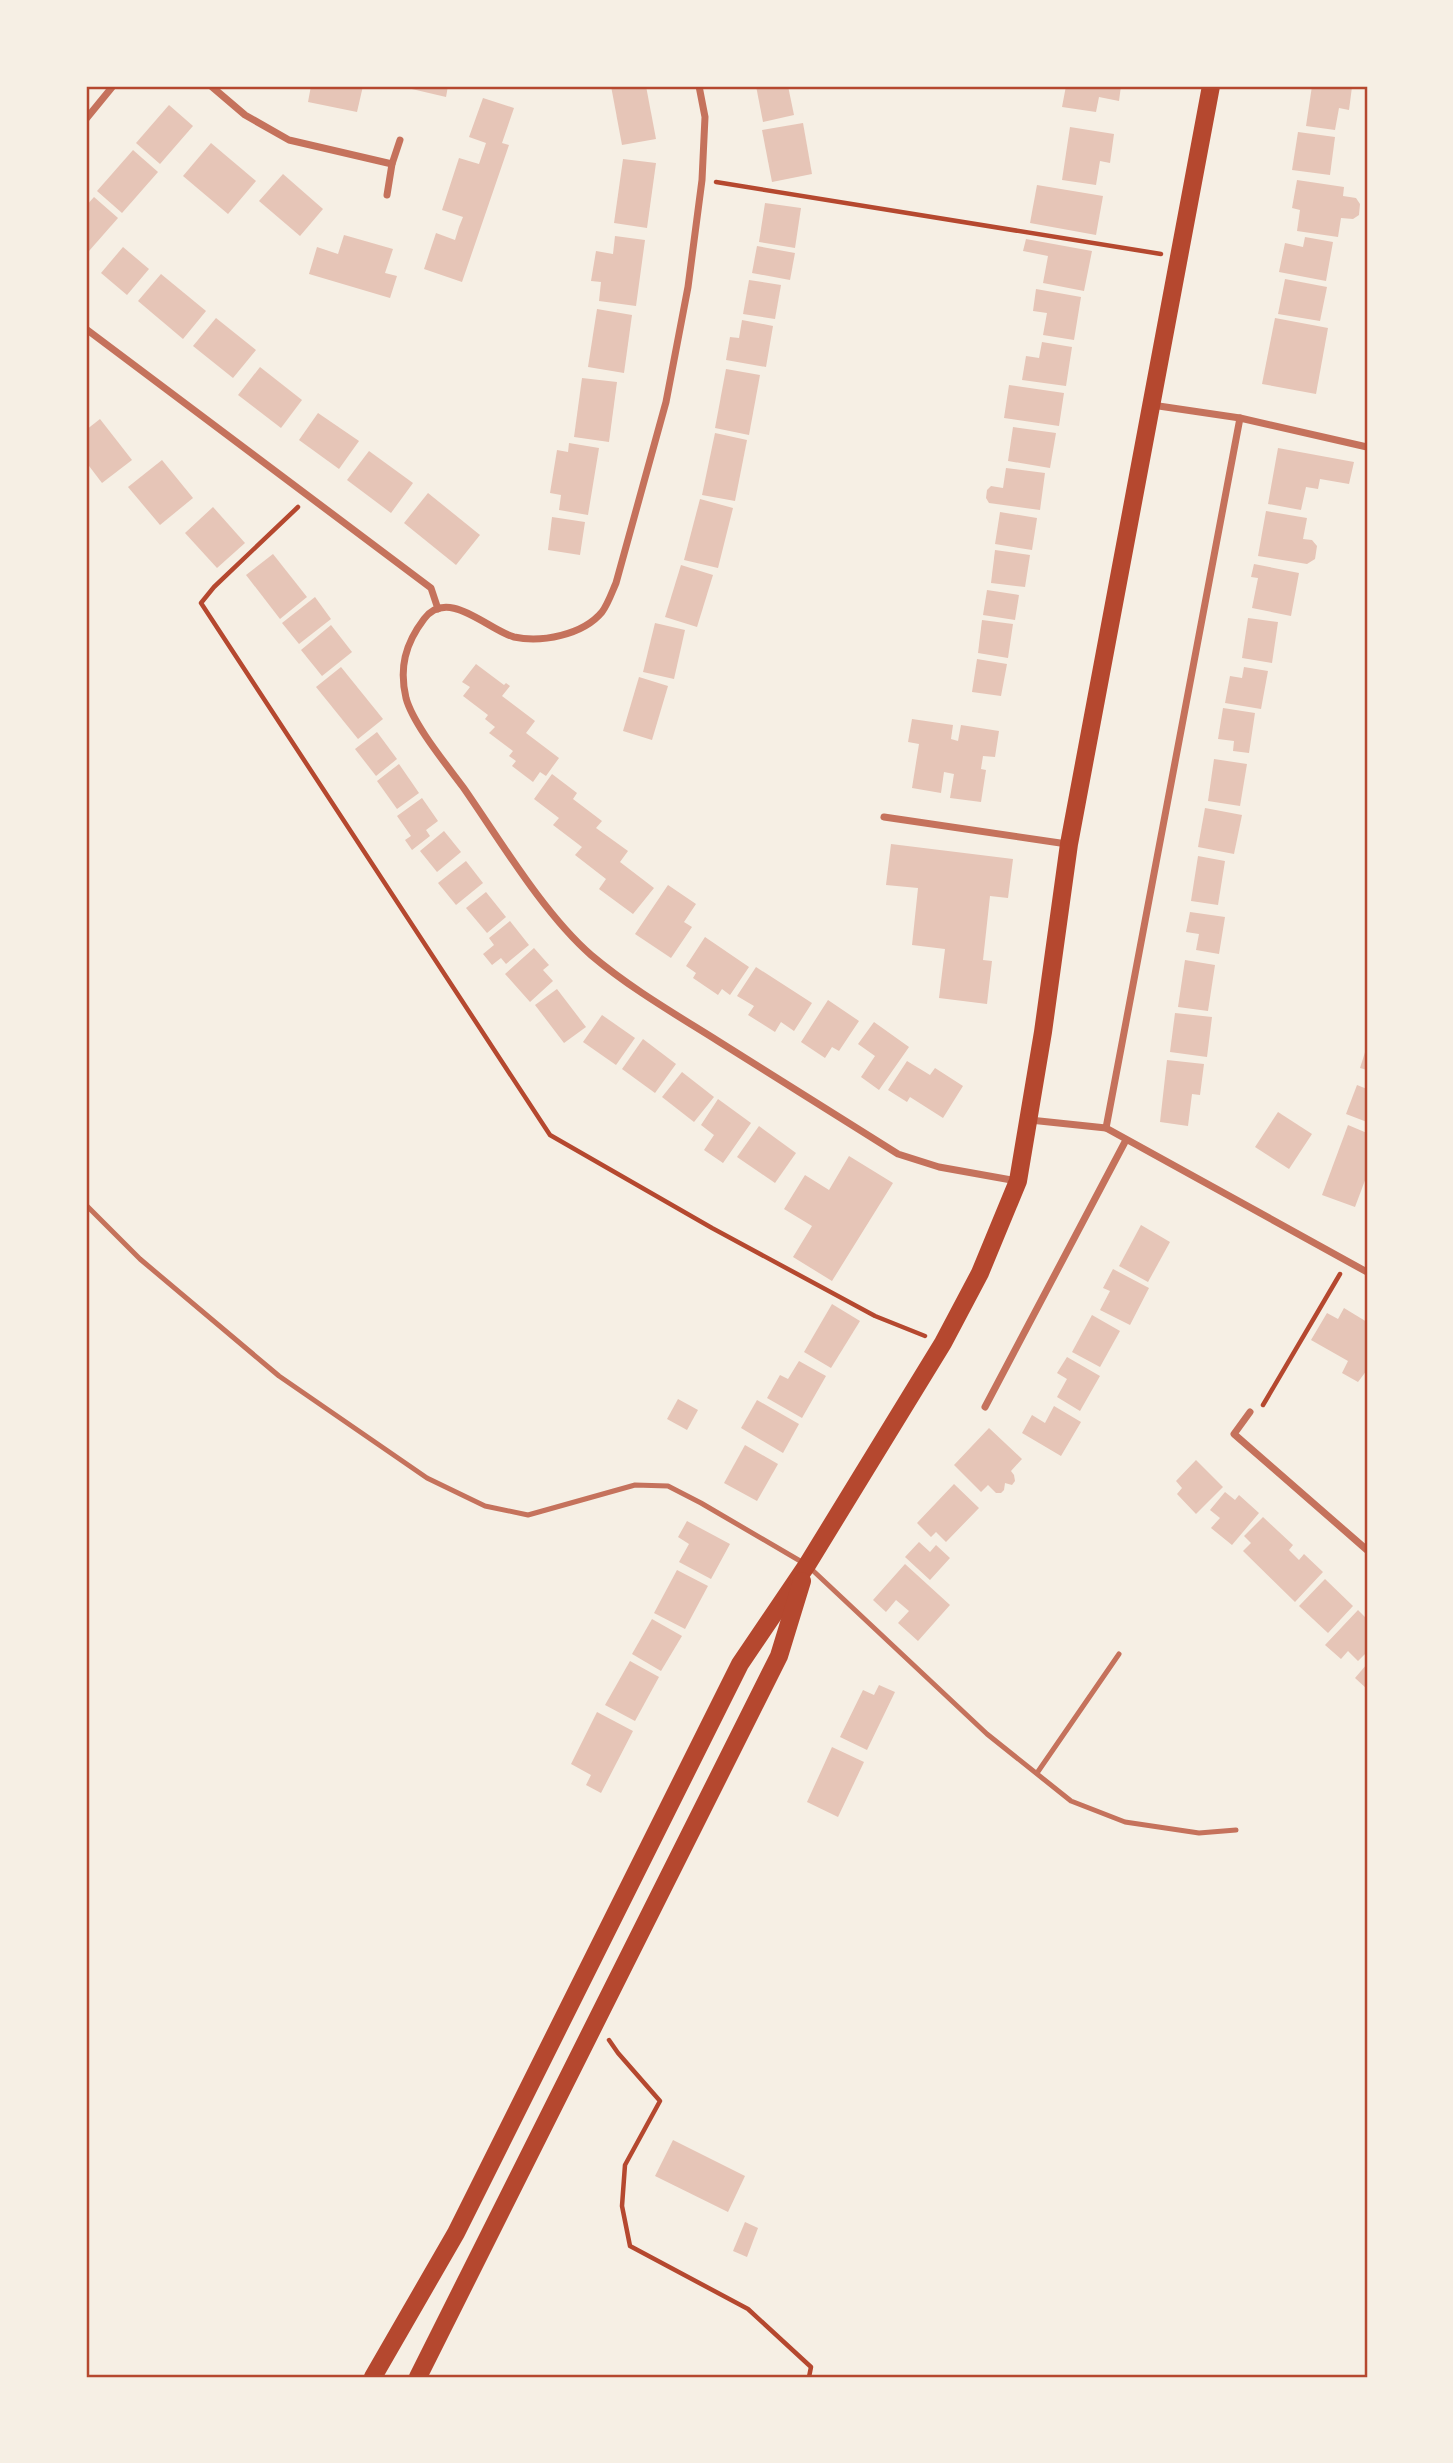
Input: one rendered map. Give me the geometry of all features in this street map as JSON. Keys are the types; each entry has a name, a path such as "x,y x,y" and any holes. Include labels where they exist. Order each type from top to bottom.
{"main road":[{"path":"373,2377 456,2233 740,1664 807,1565 943,1343 980,1273 1018,1181 1069,844 1211,86"},
{"path":"418,2377 779,1656 807,1565"}],"street":[{"path":"86,119 113,86"},
{"path":"211,86 245,115 289,140 392,164"},
{"path":"699,86 705,117 702,180 688,288 667,402 616,583 603,611 591,622 576,629 537,639 513,637 465,611 452,607 438,609 426,616 407,644 402,674 407,702 426,735 552,913 590,954 659,1004 898,1154 939,1167 1018,1181"},
{"path":"387,195 392,164 400,140"},
{"path":"86,329 431,588 438,609"},
{"path":"1150,405 1240,418 1367,447"},
{"path":"1106,1128 1240,418"},
{"path":"884,817 1069,844"},
{"path":"1029,1120 1106,1128 1367,1272"},
{"path":"985,1407 1126,1140"},
{"path":"1250,1412 1234,1434 1367,1550"}],"lane":[{"path":"86,1205 140,1259 279,1376 439,1483 485,1506 528,1515 635,1485 668,1486 807,1565 987,1734 1071,1801 1125,1822 1199,1833 1236,1830"},
{"path":"1037,1773 1119,1654"}],"path":[{"path":"702,180 1178,257"},
{"path":"309,497 214,587 201,603 550,1135 875,1317 943,1343"},
{"path":"1250,1412 1263,1406 1348,1262"},
{"path":"597,2020 618,2053 660,2101 625,2165 622,2206 630,2246 748,2309 811,2367 809,2377"}],"building":[{"path":"311,86 363,86 357,112 308,102"},
{"path":"399,86 448,86 446,97"},
{"path":"611,86 646,86 656,139 622,145"},
{"path":"756,86 788,86 794,115 763,122"},
{"path":"1066,86 1121,86 1119,101 1099,97 1096,112 1062,107"},
{"path":"1312,86 1352,87 1349,110 1339,108 1335,130 1306,126"},
{"path":"483,98 514,108 502,143 509,145 462,282 424,269 436,233 455,240 463,217 442,210 459,158 479,164 486,143 469,137"},
{"path":"169,105 193,126 160,164 136,143"},
{"path":"803,123 812,174 772,182 762,130"},
{"path":"1070,127 1114,134 1110,163 1100,161 1096,185 1062,180"},
{"path":"1298,132 1335,137 1330,175 1292,170"},
{"path":"211,143 256,181 228,214 183,176"},
{"path":"133,150 158,172 122,213 97,191"},
{"path":"623,159 656,163 647,228 614,223"},
{"path":"283,174 323,209 300,236 259,201"},
{"path":"1297,180 1344,187 1343,196 1356,198 1360,204 1359,215 1353,219 1341,218 1338,237 1297,231 1300,210 1292,208"},
{"path":"1037,185 1103,196 1096,235 1030,223"},
{"path":"94,197 118,218 89,251 86,248 86,206"},
{"path":"765,203 801,208 795,248 759,242"},
{"path":"344,235 393,249 385,273 397,276 390,298 309,274 317,247 338,254"},
{"path":"615,236 645,240 636,306 599,301 601,282 591,281 596,251 613,254"},
{"path":"1305,237 1333,242 1326,281 1279,272 1285,243 1303,247"},
{"path":"1026,239 1092,251 1084,291 1043,283 1048,256 1023,251"},
{"path":"757,246 795,253 790,280 752,273"},
{"path":"123,247 149,269 127,295 101,273"},
{"path":"161,274 206,311 183,339 138,301"},
{"path":"1285,279 1327,287 1320,321 1278,314"},
{"path":"749,280 781,285 775,319 743,314"},
{"path":"1036,289 1081,297 1074,340 1043,335 1047,313 1033,311"},
{"path":"597,309 632,315 624,373 588,367"},
{"path":"216,318 256,350 233,378 193,346"},
{"path":"1275,318 1328,328 1316,394 1262,384"},
{"path":"742,320 773,326 766,367 726,360 730,337 739,338"},
{"path":"1042,342 1072,347 1066,386 1022,380 1026,356 1039,358"},
{"path":"260,367 302,400 281,428 238,395"},
{"path":"726,369 760,375 749,435 715,428"},
{"path":"582,378 617,382 609,442 574,437"},
{"path":"1009,385 1064,393 1059,426 1004,418"},
{"path":"318,413 359,441 339,469 299,440"},
{"path":"100,419 132,460 102,483 86,462 86,430"},
{"path":"1013,427 1056,433 1050,468 1008,461"},
{"path":"715,433 747,440 735,501 702,495"},
{"path":"569,443 599,448 588,515 559,510 561,495 550,493 557,450 568,452"},
{"path":"1278,448 1354,462 1349,484 1320,479 1318,489 1306,487 1301,510 1268,504"},
{"path":"369,451 413,483 391,513 347,480"},
{"path":"162,460 193,498 160,525 128,487"},
{"path":"1006,468 1045,473 1040,510 989,503 986,498 987,490 991,486 1003,488"},
{"path":"428,493 480,535 456,565 404,523"},
{"path":"700,499 733,508 718,568 684,560"},
{"path":"213,507 245,543 217,568 185,533"},
{"path":"1266,511 1307,518 1303,539 1312,540 1317,546 1315,559 1307,564 1258,556"},
{"path":"1000,512 1037,518 1032,550 995,544"},
{"path":"552,517 585,522 580,555 548,550"},
{"path":"995,550 1030,555 1025,587 991,583"},
{"path":"273,554 307,597 280,619 246,575"},
{"path":"1254,564 1299,573 1291,616 1252,608 1258,578 1251,577"},
{"path":"681,565 713,575 697,627 665,617"},
{"path":"987,590 1019,595 1015,620 983,615"},
{"path":"315,597 331,619 299,644 282,623"},
{"path":"1248,618 1278,622 1272,663 1242,658"},
{"path":"982,620 1013,624 1008,658 978,653"},
{"path":"655,623 685,630 674,679 643,672"},
{"path":"331,625 352,652 322,676 301,650"},
{"path":"977,659 1007,664 1001,696 972,692"},
{"path":"476,664 504,685 506,683 510,686 502,696 535,721 526,733 559,758 546,776 540,772 533,782 512,766 516,761 509,756 513,751 489,733 495,727 485,719 488,715 463,696 470,687 462,682"},
{"path":"341,667 383,719 358,739 316,687"},
{"path":"1244,667 1268,671 1261,709 1225,703 1230,676 1242,678"},
{"path":"639,677 668,686 652,740 623,731"},
{"path":"1223,708 1255,713 1249,753 1233,751 1234,741 1218,739"},
{"path":"912,719 953,725 951,739 958,741 961,725 999,731 995,757 983,756 981,769 986,770 981,802 950,798 954,774 944,772 941,793 912,788 919,744 908,742"},
{"path":"377,732 397,759 376,776 355,749"},
{"path":"1214,759 1247,764 1240,806 1208,801"},
{"path":"399,764 419,793 397,809 377,781"},
{"path":"552,774 577,793 573,799 602,821 596,828 628,851 620,862 654,888 633,914 599,889 606,879 575,855 582,847 553,825 559,818 534,799"},
{"path":"422,798 438,821 426,830 430,836 412,850 405,840 411,836 397,816"},
{"path":"1205,808 1242,815 1234,854 1198,847"},
{"path":"444,831 461,852 437,872 420,851"},
{"path":"891,844 1013,859 1008,898 990,896 983,960 992,961 987,1004 939,998 945,949 912,945 918,888 886,885"},
{"path":"1198,856 1225,861 1218,905 1191,901"},
{"path":"466,861 483,883 456,905 438,883"},
{"path":"668,885 696,904 684,922 692,927 671,958 635,934"},
{"path":"486,892 506,917 487,933 466,908"},
{"path":"1190,912 1225,917 1219,954 1196,950 1199,934 1186,932"},
{"path":"510,921 529,945 506,964 501,958 492,965 483,954 494,945 489,938"},
{"path":"705,937 749,967 730,995 722,989 718,995 693,978 696,973 686,966"},
{"path":"534,948 549,965 543,970 553,981 530,1002 505,974"},
{"path":"1185,960 1215,965 1208,1011 1178,1007"},
{"path":"756,967 812,1003 794,1031 781,1022 775,1032 748,1015 754,1006 737,996"},
{"path":"557,989 586,1027 564,1043 535,1005"},
{"path":"828,1000 859,1021 839,1051 832,1047 825,1058 801,1042"},
{"path":"1175,1013 1212,1017 1207,1057 1170,1052"},
{"path":"602,1015 635,1038 616,1065 583,1042"},
{"path":"874,1022 909,1047 879,1090 861,1077 875,1056 858,1044"},
{"path":"643,1039 676,1064 655,1093 622,1069"},
{"path":"1367,1046 1367,1070 1360,1068"},
{"path":"1167,1060 1204,1064 1200,1095 1192,1094 1188,1126 1160,1122"},
{"path":"907,1061 930,1075 935,1068 963,1086 943,1118 910,1097 907,1102 888,1090"},
{"path":"682,1072 714,1097 694,1122 662,1097"},
{"path":"1357,1085 1367,1089 1367,1122 1346,1114"},
{"path":"718,1099 751,1123 723,1163 704,1150 714,1135 701,1125"},
{"path":"1278,1112 1312,1134 1289,1169 1255,1147"},
{"path":"1348,1125 1367,1133 1367,1175 1355,1207 1322,1195"},
{"path":"759,1126 796,1153 775,1183 737,1157"},
{"path":"849,1156 893,1183 832,1281 793,1257 812,1226 784,1209 805,1175 829,1190"},
{"path":"1141,1225 1170,1242 1148,1282 1119,1266"},
{"path":"1113,1269 1149,1288 1130,1325 1100,1310 1110,1291 1103,1288"},
{"path":"832,1304 860,1321 831,1368 804,1352"},
{"path":"1344,1308 1367,1322 1367,1370 1358,1382 1342,1373 1348,1361 1311,1340 1327,1313 1338,1319"},
{"path":"1092,1315 1120,1331 1100,1367 1072,1352"},
{"path":"1067,1357 1100,1376 1080,1411 1057,1397 1067,1379 1057,1373"},
{"path":"799,1361 826,1376 802,1418 767,1398 780,1375 788,1379"},
{"path":"678,1399 698,1410 687,1430 667,1419"},
{"path":"757,1400 799,1424 783,1453 741,1428"},
{"path":"1054,1406 1081,1422 1061,1456 1022,1433 1032,1415 1045,1423"},
{"path":"989,1428 1022,1459 1011,1471 1015,1481 1012,1485 1005,1483 1001,1493 996,1493 988,1485 981,1492 954,1465"},
{"path":"745,1445 778,1464 757,1501 724,1483"},
{"path":"1196,1460 1223,1487 1196,1514 1177,1494 1182,1488 1176,1481"},
{"path":"954,1484 979,1508 946,1542 936,1532 931,1537 917,1523"},
{"path":"1225,1492 1235,1500 1239,1495 1259,1513 1232,1545 1211,1528 1220,1518 1210,1510"},
{"path":"1263,1517 1293,1545 1289,1550 1299,1560 1304,1554 1323,1572 1295,1602 1243,1551 1251,1543 1244,1536"},
{"path":"687,1521 730,1544 711,1579 679,1562 689,1544 678,1537"},
{"path":"919,1542 930,1552 936,1545 950,1558 930,1580 905,1557"},
{"path":"905,1564 950,1605 918,1641 898,1623 909,1611 896,1600 886,1612 873,1600"},
{"path":"677,1570 708,1586 685,1629 654,1613"},
{"path":"1325,1579 1353,1606 1328,1633 1299,1606"},
{"path":"1358,1610 1367,1619 1367,1652 1358,1661 1348,1651 1341,1659 1325,1645"},
{"path":"652,1619 682,1636 661,1671 632,1654"},
{"path":"630,1661 659,1677 635,1721 605,1705"},
{"path":"1367,1664 1367,1689 1355,1678"},
{"path":"879,1685 895,1692 867,1750 840,1737 863,1690 874,1695"},
{"path":"597,1712 633,1731 601,1793 586,1785 591,1775 571,1764"},
{"path":"832,1747 864,1762 838,1817 807,1802"},
{"path":"673,2140 745,2176 728,2212 655,2176"},
{"path":"745,2222 758,2228 747,2257 733,2251"}]}
